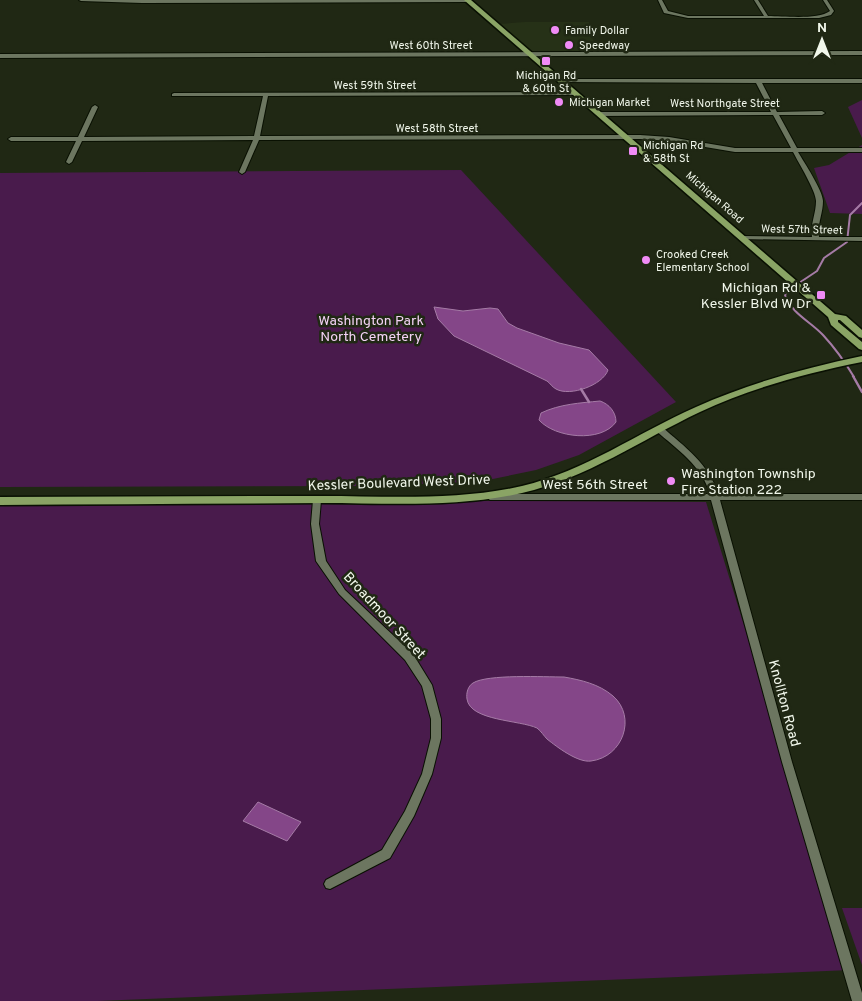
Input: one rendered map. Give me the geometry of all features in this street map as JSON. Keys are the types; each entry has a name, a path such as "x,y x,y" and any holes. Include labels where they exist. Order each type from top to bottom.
{"main road":[{"name":"Michigan Road","path":"468,0 809,295 832,316 834,323 862,347"},
{"name":"Michigan Road","path":"832,316 843,318 862,334"},
{"name":"Kessler Boulevard West Drive","path":"0,501 109,499 317,500 478,497 526,488 574,474 699,409 789,376 860,359"}],"street":[{"path":"81,0 468,0"},
{"path":"660,0 664,11 673,15 688,17 819,17 829,14 832,10 825,0"},
{"path":"756,0 767,17"},
{"name":"West 60th Street","path":"0,56 862,53"},
{"path":"561,81 862,81"},
{"path":"758,81 820,199 814,221 820,239"},
{"name":"West 59th Street","path":"174,95 576,94"},
{"path":"242,172 257,138 266,95"},
{"path":"69,162 95,107"},
{"name":"West Northgate Street","path":"599,114 822,113"},
{"name":"West 58th Street","path":"11,139 626,137 669,139 729,150 862,150"},
{"name":"West 57th Street","path":"743,238 860,239"},
{"name":"Knollton Road","path":"659,429 694,459 708,479 787,762 858,1001"},
{"name":"West 56th Street","path":"478,497 862,497"},
{"name":"Broadmoor Street","path":"317,500 315,524 321,561 342,592 409,657 428,685 436,719 436,738 427,774 410,813 386,854 330,884"}],"shaded area":[{"path":"589,22 596,52 533,53 500,24"},
{"path":"434,307 463,311 498,309 508,323 517,328 559,343 589,350 608,370 600,380 585,388 569,392 556,389 547,381 454,336 438,319"},
{"path":"600,401 611,409 615,415 616,422 609,429 600,433 578,436 566,434 546,426 539,420 541,413 555,408 570,404"},
{"path":"517,677 564,677 602,688 613,696 620,705 624,714 625,725 623,735 611,752 602,758 591,761 580,760 551,742 537,728 486,716 470,706 467,699 467,692 470,686 480,680"},
{"path":"258,802 301,822 287,841 243,821"}],"green space":[{"path":"862,100 862,138 848,107"},
{"path":"862,145 862,214 830,213 814,168 829,165"},
{"name":"Washington Park North Cemetery","path":"461,170 676,402 579,455 536,470 478,482 364,486 0,487 0,173"},
{"path":"109,499 706,502 850,970 98,1001 0,1001 0,501"},
{"path":"842,908 862,908 862,965"}],"waterway":[{"path":"854,377 832,345 792,307 785,295 787,291 817,271 824,258 847,242 850,215 862,203"},
{"path":"853,376 862,392"},
{"path":"581,389 589,402"}],"place":[{"name":"Family Dollar","path":"555,30"},
{"name":"Speedway","path":"569,45"},
{"name":"Michigan Rd & 60th St","path":"546,61"},
{"name":"Michigan Market","path":"559,102"},
{"name":"Michigan Rd & 58th St","path":"633,151"},
{"name":"Crooked Creek Elementary School","path":"646,260"},
{"name":"Michigan Rd & Kessler Blvd W Dr","path":"821,295"},
{"name":"Washington Township Fire Station 222","path":"671,481"}]}
